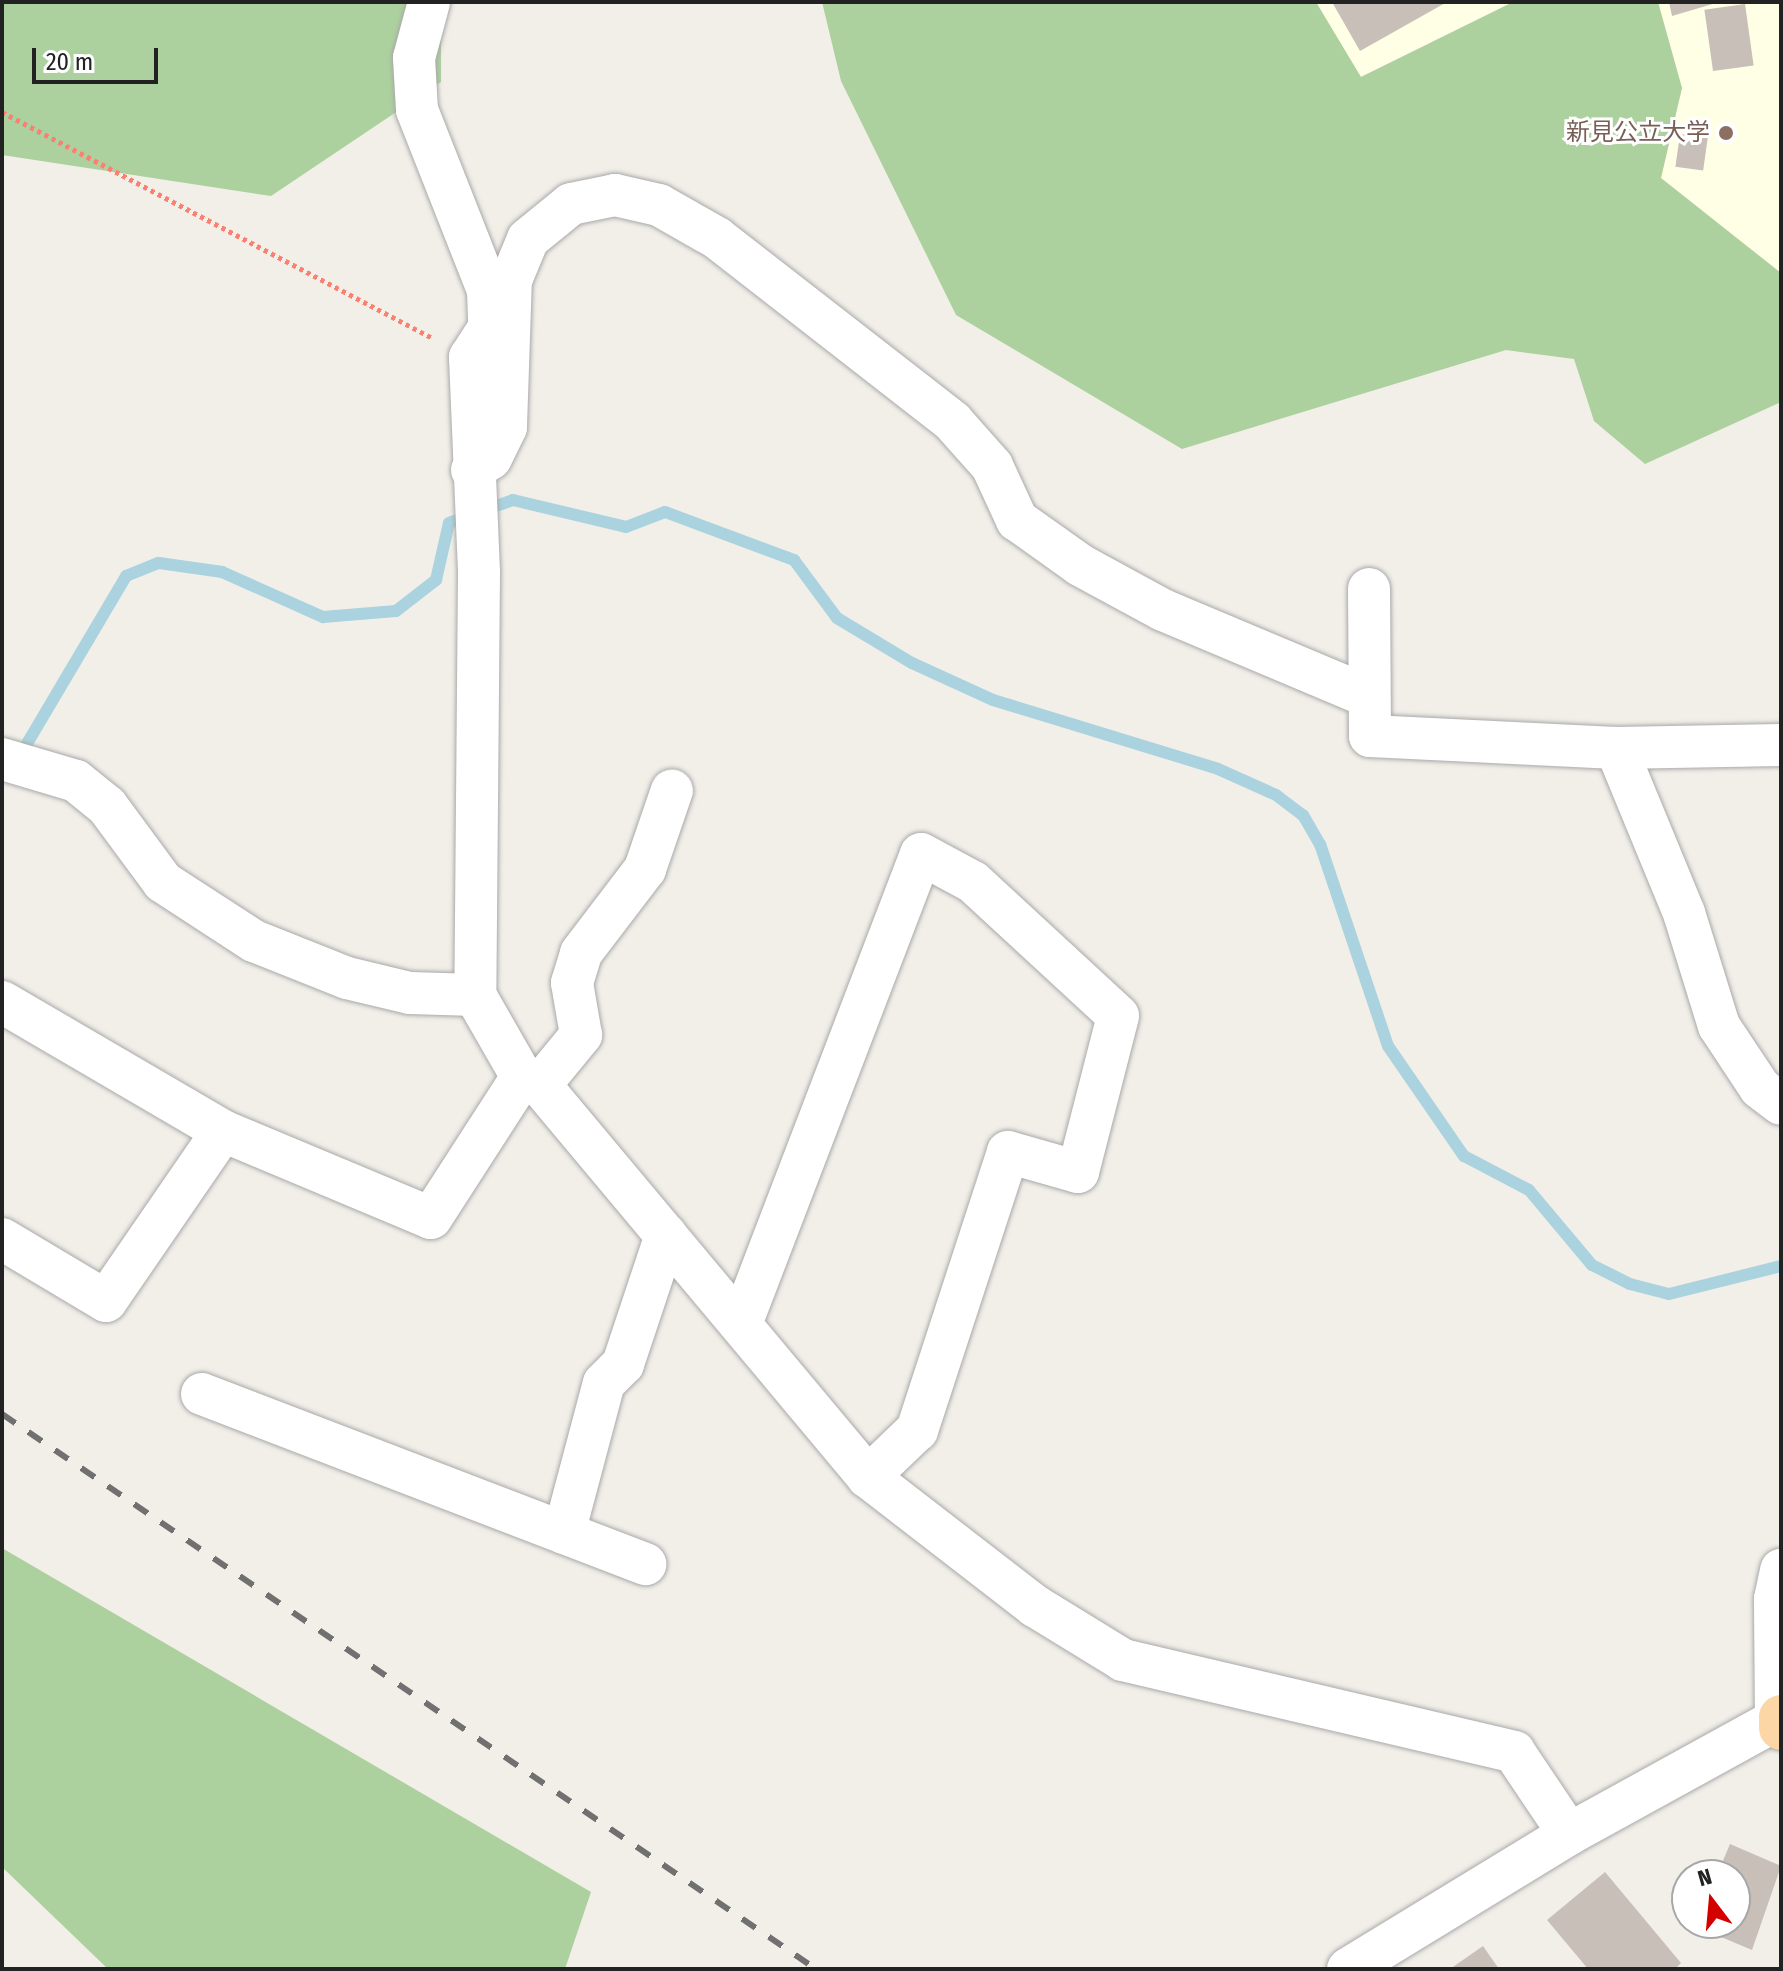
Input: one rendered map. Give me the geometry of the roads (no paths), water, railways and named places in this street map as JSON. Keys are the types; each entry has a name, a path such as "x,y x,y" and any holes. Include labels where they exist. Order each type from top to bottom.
{"street":[{"path":"429,2 414,58 417,110 500,282 506,427 491,458 472,470"},
{"path":"1368,696 1163,610 1080,565 1017,520 992,466 942,412 717,238 659,205 615,195 571,204 528,239 500,282 489,328 470,357 472,470 479,573 475,995 531,1081 666,1235 868,1477 1035,1606 1123,1660 1514,1752 1569,1834"},
{"path":"1369,589 1370,736 1616,748 1781,745"},
{"path":"1616,748 1684,913 1719,1026 1760,1088 1781,1104"},
{"path":"13,764 76,781 107,806 163,882 254,941 347,978 410,993 475,995"},
{"path":"2,1002 223,1131 431,1218 531,1081 581,1035 572,983 581,953 645,869 672,790"},
{"path":"741,1324 921,854 973,882 1118,1016 1078,1172 1008,1152 917,1430 868,1477"},
{"path":"2,1239 106,1301 223,1131"},
{"path":"564,1533 604,1383 623,1364 666,1235"},
{"path":"202,1394 646,1564"},
{"path":"1348,1969 1569,1834 1779,1722 1781,1570"}],"waterway":[{"path":"12,752 25,747 126,576 159,563 222,572 323,617 396,611 436,580 449,523 513,500 626,527 665,512 794,560 837,618 912,663 993,700 1218,769 1276,795 1303,815 1320,844 1388,1046 1464,1156 1529,1190 1592,1265 1630,1284 1669,1294 1781,1266"}],"railway":[{"path":"2,1414 816,1969"}],"place":[{"name":"新見公立大学","path":"1726,133"}]}
